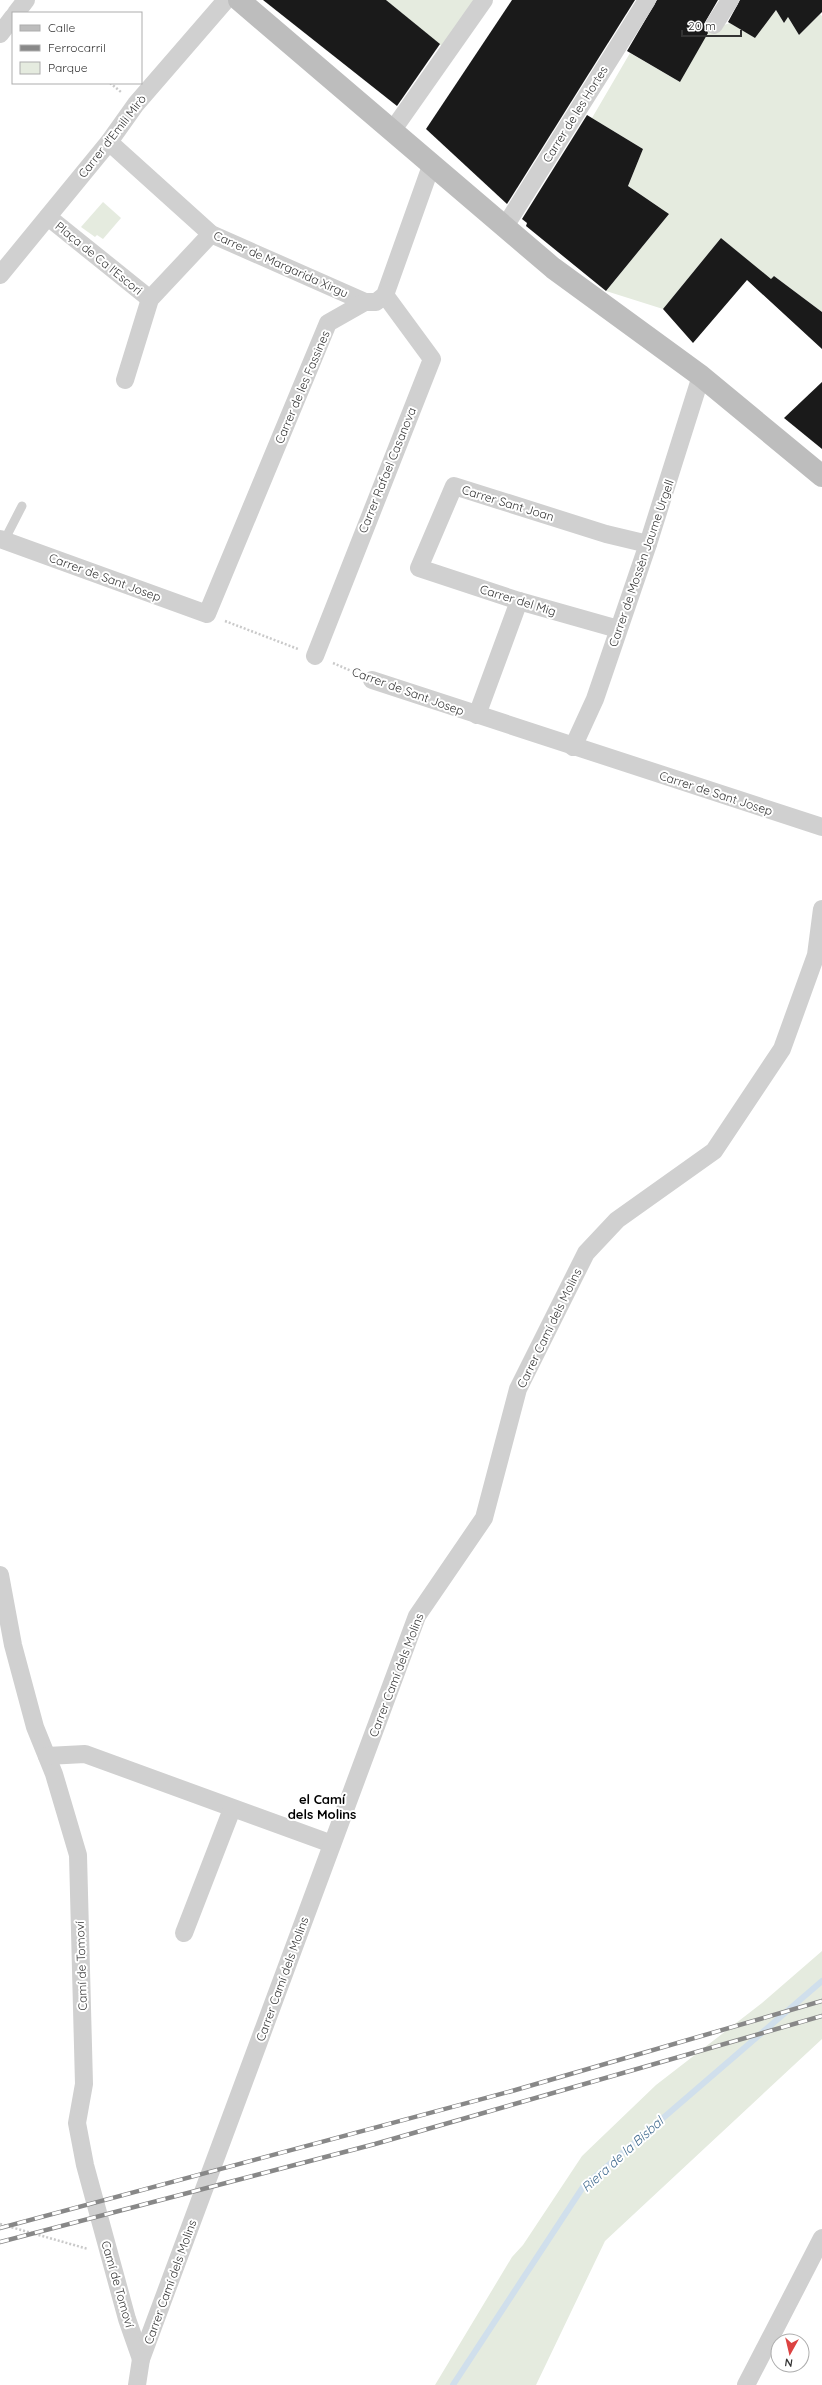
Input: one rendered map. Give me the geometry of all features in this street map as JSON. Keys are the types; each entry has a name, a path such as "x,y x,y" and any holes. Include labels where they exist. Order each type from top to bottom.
{"street":[{"path":"17,12 26,0"},
{"name":"Carrer d'Emili Mirò","path":"0,275 109,142 136,104 226,0"},
{"path":"240,0 504,228 553,268 701,376 822,476"},
{"path":"392,131 484,0"},
{"name":"Carrer de les Hortes","path":"504,228 647,0"},
{"path":"714,25 730,0"},
{"path":"0,34 12,18"},
{"name":"Carrer de Margarida Xirgu","path":"109,142 211,234 365,302"},
{"path":"385,295 431,166"},
{"name":"Plaça de Ca l'Escori","path":"48,217 150,299"},
{"path":"126,380 150,299 211,234"},
{"name":"Carrer de les Fassines","path":"208,614 328,323 365,302 376,302 385,295"},
{"name":"Carrer Rafael Casanova","path":"315,656 432,359 385,295"},
{"name":"Carrer de Mossèn Jaume Urgell","path":"573,747 595,699 648,544 701,376"},
{"name":"Carrer Sant Joan","path":"419,568 454,486 606,534 648,544"},
{"name":"Carrer de Sant Josep","path":"2,540 208,614"},
{"name":"Carrer del Mig","path":"419,568 519,601 618,629"},
{"path":"477,716 519,601"},
{"name":"Carrer de Sant Josep","path":"372,680 477,716 822,827"},
{"name":"Carrer Camí dels Molins","path":"137,2385 141,2359 417,1616 484,1518 518,1389 586,1254 617,1220 714,1150 782,1049 816,955 822,909"},
{"name":"Camí de Tomoví","path":"0,1575 13,1645 35,1727 47,1756 78,1855 84,2084 77,2123 85,2165 109,2256 127,2319 141,2359"},
{"path":"47,1756 85,1754 232,1809 332,1844"},
{"path":"184,1933 232,1809"},
{"path":"746,2385 822,2238"}],"lane":[{"path":"2,540 22,506"}],"path":[{"name":"Carrer de Sant Josep","path":"208,614 372,680"},
{"path":"0,2224 109,2256"}],"green space":[{"path":"386,0 475,0 444,48"},
{"path":"776,10 784,23 788,17 799,35 820,14 822,16 822,312 774,276 761,293 757,268 721,238 663,309 606,291 669,214 628,186 643,149 592,118 630,53 680,82 709,30 730,23 755,38"},
{"path":"103,202 121,218 103,239 97,235 95,237 81,227"},
{"path":"822,1951 822,2039 605,2241 536,2385 435,2385 512,2257 523,2245 582,2156 656,2085 762,2003"}],"building":[{"path":"263,0 386,0 440,44 397,106"},
{"path":"512,0 635,0 507,204 426,129"},
{"path":"657,0 718,0 704,24 708,33 680,82 627,51"},
{"path":"740,0 822,0 822,12 799,35 788,17 784,23 776,10 755,38 728,22"},
{"path":"587,115 643,149 628,186 669,214 606,291 526,226 527,223 522,219"},
{"path":"721,238 771,279 774,276 822,312 822,349 747,280 693,343 663,309"},
{"path":"822,382 822,449 784,418"}],"waterway":[{"name":"Riera de la Bisbal","path":"453,2385 583,2187 822,1981"}],"railway":[{"path":"0,2228 512,2091 822,2001"},
{"path":"0,2242 375,2144 822,2016"}],"district":[{"name":"el Camí dels Molins","path":"322,1806"}]}
